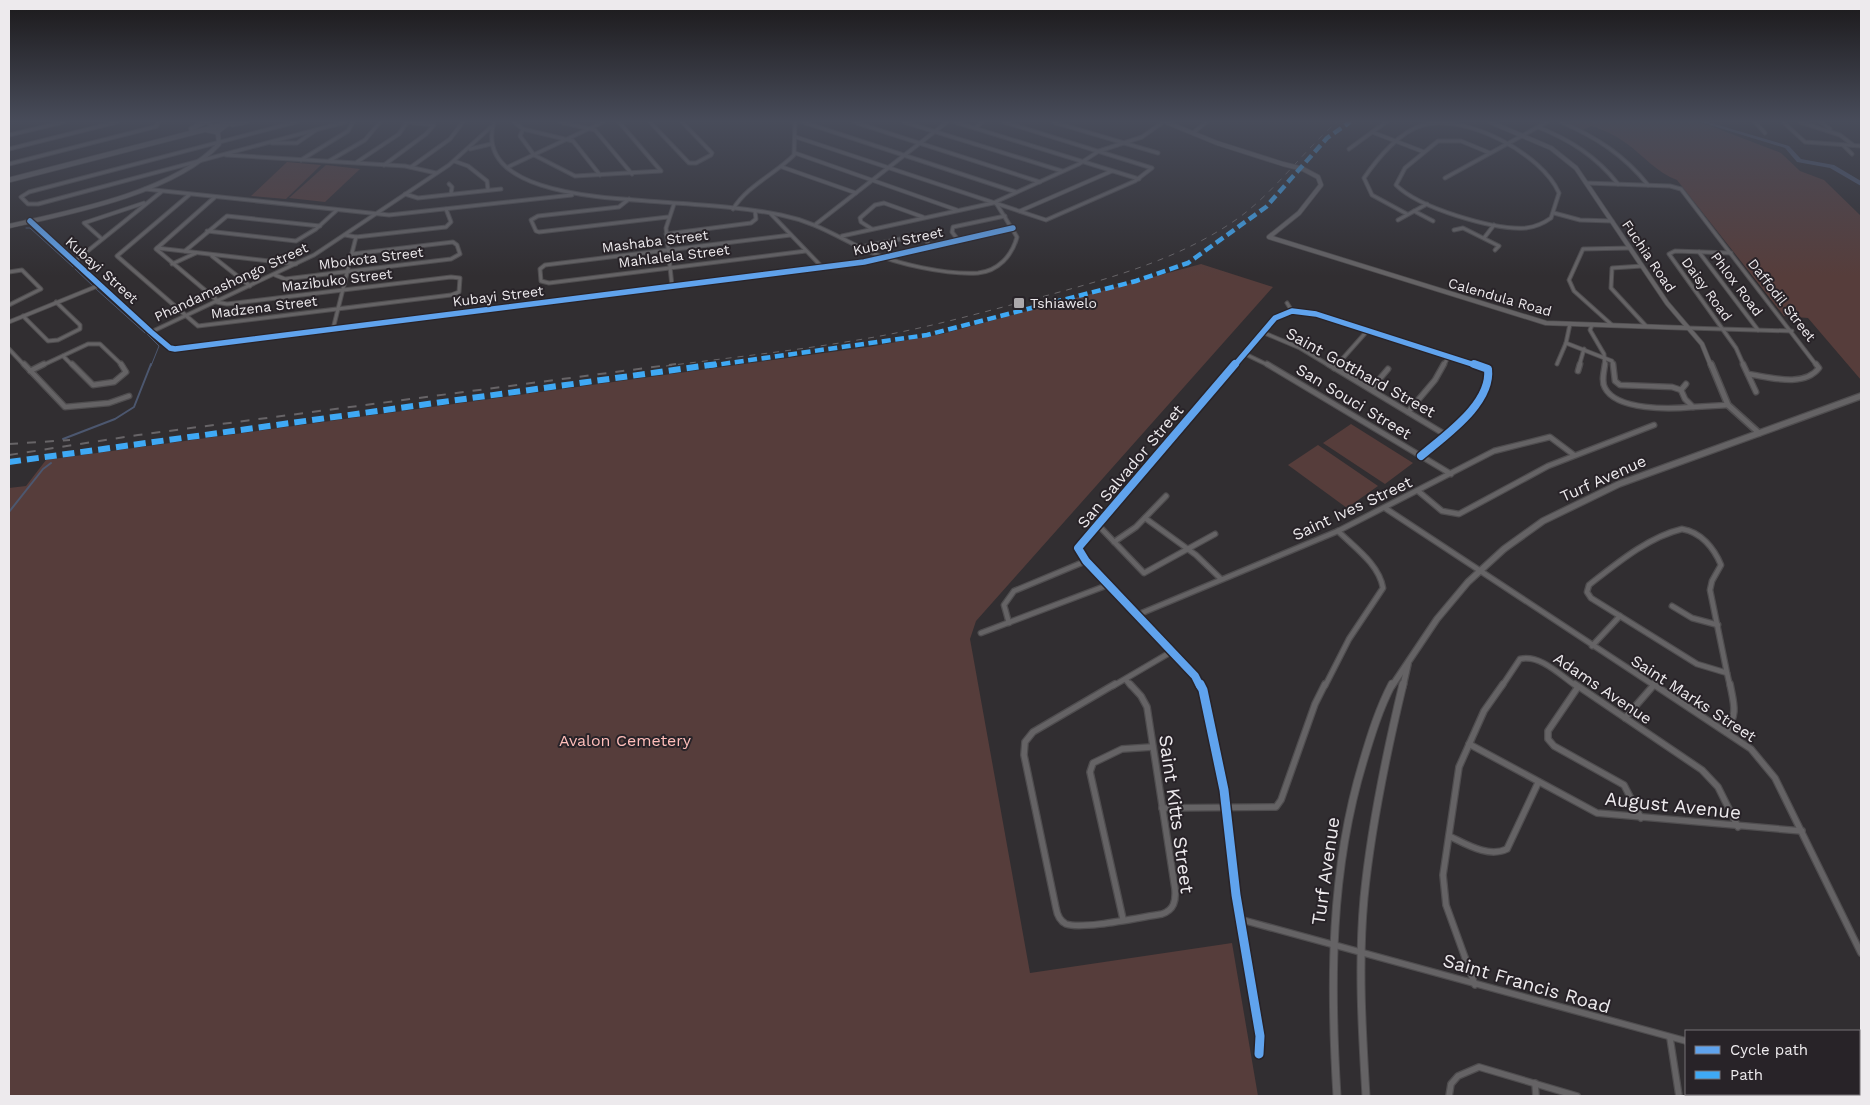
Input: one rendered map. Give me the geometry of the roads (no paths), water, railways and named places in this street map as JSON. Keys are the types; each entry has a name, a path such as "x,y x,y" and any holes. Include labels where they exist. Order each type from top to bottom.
{"main road":[{"path":"9,178 26,174"},
{"path":"9,178 27,174"},
{"name":"Turf Avenue","path":"1337,1096 1332,944 1342,844 1354,788 1377,718 1398,674 1447,604 1479,572 1527,532 1576,503 1624,482 1861,396"},
{"name":"Turf Avenue","path":"1366,1096 1361,1018 1361,952 1364,898 1372,831 1388,745 1408,662"}],"street":[{"path":"100,174 22,195 21,198 28,204 35,204 151,174"},
{"path":"9,226 144,189 181,174"},
{"name":"Phandamashongo Street","path":"152,332 298,264 345,235 435,174"},
{"path":"478,174 487,181 488,190"},
{"path":"521,174 557,191 579,195 770,213 816,224 882,258 914,268 971,273 986,272 999,266 1011,253 1017,238 1013,228 994,203"},
{"path":"570,174 575,176 643,174"},
{"path":"733,209 742,194 772,174"},
{"path":"801,174 856,193"},
{"path":"854,174 958,210"},
{"path":"816,224 880,174"},
{"path":"908,174 1020,212 1043,219 1052,219 1139,179 1146,174"},
{"path":"960,174 1016,192"},
{"path":"1014,174 1040,182"},
{"path":"842,236 994,203 1057,174"},
{"path":"1020,212 1104,174"},
{"path":"1123,174 1139,179"},
{"name":"Calendula Road","path":"1311,174 1318,178 1321,186 1299,213 1269,237 1537,321 1592,325 1792,331"},
{"path":"1368,174 1364,180 1372,195 1407,214"},
{"path":"1401,174 1396,181 1396,187 1427,204 1494,226 1528,228 1549,220 1554,213 1559,193 1548,174"},
{"path":"1445,178 1453,174"},
{"name":"Fuchia Road","path":"1579,174 1668,303 1704,347 1728,405 1759,433"},
{"path":"1610,174 1618,184"},
{"path":"1639,174 1648,185"},
{"path":"1586,183 1648,185"},
{"path":"449,184 452,187 451,194"},
{"name":"Daffodil Street","path":"1648,185 1680,188 1818,364 1818,372 1799,380 1748,374"},
{"path":"144,189 395,215 579,195"},
{"path":"404,194 418,198 501,189"},
{"path":"552,197 557,191"},
{"path":"74,262 161,192"},
{"name":"Madzena Street","path":"188,195 117,256 194,324 202,326 454,295 459,292 460,278"},
{"path":"157,248 216,197"},
{"path":"629,199 619,207 538,216 531,220 536,231 539,232 668,217"},
{"path":"102,239 84,225 84,222 148,202"},
{"path":"872,229 861,222 860,218 878,204 884,203 924,218"},
{"path":"672,286 666,234 668,217 674,204"},
{"path":"1398,220 1427,204"},
{"path":"345,235 356,237 446,226 451,222 446,209"},
{"path":"207,231 296,241 305,238 337,210"},
{"path":"666,234 751,223 756,219 754,211"},
{"path":"1414,211 1433,221"},
{"path":"770,213 822,267"},
{"path":"1554,213 1580,220 1612,221"},
{"path":"185,251 222,218 230,216 320,226"},
{"path":"959,241 952,232 953,227 1005,216"},
{"name":"Kubayi Street","path":"30,221 170,348 175,349 822,267 882,258 1013,228"},
{"path":"1484,238 1494,226"},
{"path":"1454,230 1463,228 1499,246 1494,250"},
{"name":"Mashaba Street","path":"544,283 541,282 540,270 545,265 792,235"},
{"path":"861,247 917,235 924,237 930,247"},
{"path":"334,329 356,237"},
{"name":"Mbokota Street","path":"275,275 285,279 348,272 454,259 460,254 457,244 449,242 352,254"},
{"path":"157,248 298,264"},
{"path":"157,248 157,252 217,302"},
{"path":"1612,325 1574,291 1569,280 1583,249 1630,248"},
{"name":"Mahlalela Street","path":"544,283 806,251"},
{"name":"Daisy Road","path":"1731,253 1673,251 1669,254 1736,348 1756,392"},
{"name":"Phlox Road","path":"1699,252 1758,330"},
{"path":"172,264 197,253"},
{"path":"211,255 250,286"},
{"path":"1642,266 1612,268 1610,288 1646,326"},
{"path":"9,272 22,270 41,289 10,304"},
{"name":"Mazibuko Street","path":"217,302 226,304 451,277 460,278"},
{"path":"9,322 100,285"},
{"path":"23,316 48,341 58,340 80,329 80,325 56,302"},
{"path":"1286,303 1292,311 1313,313 1487,368 1490,375 1464,420 1420,456"},
{"name":"San Salvador Street","path":"1086,561 1078,548 1262,332 1275,318 1292,311"},
{"path":"1557,364 1566,343 1570,324"},
{"path":"1592,325 1590,330 1605,357 1603,384 1613,397 1653,408 1728,405"},
{"path":"1334,368 1368,330"},
{"name":"Saint Gotthard Street","path":"1262,332 1300,348 1446,435"},
{"path":"30,371 88,344 96,342 125,368 126,372 114,382 93,385 63,356"},
{"path":"1566,343 1605,357 1613,363 1617,384 1626,387 1672,387 1680,390 1693,406"},
{"path":"1578,371 1584,349"},
{"path":"9,350 65,407 114,402 129,396"},
{"name":"San Souci Street","path":"1243,354 1283,372 1451,474"},
{"path":"1408,412 1435,380 1449,356"},
{"path":"1371,389 1388,369"},
{"path":"1680,390 1686,384"},
{"path":"1418,491 1442,511 1459,514 1543,468 1654,425"},
{"name":"Saint Ives Street","path":"1137,615 1338,531 1494,451 1549,437 1574,455"},
{"path":"1114,542 1131,532 1166,496"},
{"name":"Saint Marks Street","path":"1385,508 1479,572 1750,748 1767,766 1802,831 1861,953"},
{"path":"1145,518 1188,549 1220,579"},
{"path":"1098,525 1144,573 1215,534"},
{"path":"1726,732 1735,715 1728,673 1710,590 1720,563 1699,536 1686,529 1668,533 1589,585 1587,592 1591,598 1697,664 1728,673"},
{"path":"1162,808 1271,808 1278,804 1315,704 1349,639 1382,591 1381,576 1338,531"},
{"path":"1009,623 1004,605 1011,593 1086,561 1195,676 1203,690 1226,809 1240,919 1260,1036 1259,1054"},
{"path":"981,633 1108,585"},
{"path":"1672,606 1692,618 1718,625"},
{"path":"1592,646 1620,616"},
{"path":"1126,680 1171,652"},
{"name":"Adams Avenue","path":"1475,985 1444,894 1443,875 1457,777 1469,744 1491,698 1520,659 1529,657 1540,661 1711,778 1718,787 1738,827"},
{"name":"Saint Kitts Street","path":"1126,680 1146,704 1175,888 1175,904 1167,913 1075,925 1063,922 1055,905 1024,748 1033,732 1126,680"},
{"path":"1625,718 1653,686"},
{"path":"1578,687 1548,731 1548,739 1554,746 1622,783 1641,818"},
{"name":"August Avenue","path":"1469,744 1538,783 1597,813 1738,827 1802,831"},
{"path":"1124,919 1090,772 1093,763 1118,750 1152,747"},
{"path":"1449,836 1491,852 1504,852 1508,849 1538,783"},
{"path":"1240,919 1332,944"},
{"name":"Saint Francis Road","path":"1332,944 1475,985 1685,1041"},
{"path":"1670,1038 1678,1096"},
{"path":"1449,1096 1449,1090 1456,1076 1466,1069 1479,1068 1577,1096"},
{"path":"1535,1083 1536,1096"}],"waterway":[{"path":"1844,174 1861,184"},
{"path":"26,228 30,228 73,267"},
{"path":"75,269 93,286"},
{"path":"96,289 145,333"},
{"path":"147,334 159,346 151,366"},
{"path":"63,439 115,419 134,407 151,364"},
{"path":"9,512 43,469 51,463"}],"railway":[{"path":"666,366 869,338 979,313 1120,274 1169,256 1215,233 1251,208 1286,174"},
{"path":"9,455 138,435 676,364"},
{"path":"9,444 70,440"}],"place":[{"name":"Tshiawelo","path":"1019,303"}],"park label":[{"name":"Avalon Cemetery","path":"625,740"}]}
